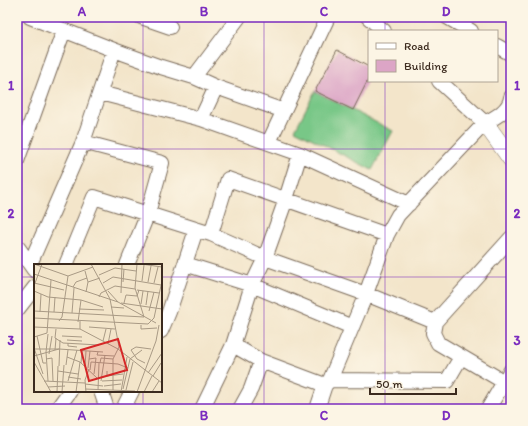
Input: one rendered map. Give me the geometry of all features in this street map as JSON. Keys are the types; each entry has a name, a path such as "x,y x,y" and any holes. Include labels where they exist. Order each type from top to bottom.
{"street":[{"path":"30,17 114,50 194,77 216,87 284,111"},
{"path":"141,17 170,27"},
{"path":"194,77 239,17"},
{"path":"269,142 328,17"},
{"path":"368,17 383,25"},
{"path":"447,17 469,30"},
{"path":"17,161 64,30"},
{"path":"498,47 511,54"},
{"path":"32,268 83,142 114,50"},
{"path":"440,82 485,124 511,159"},
{"path":"201,119 216,87"},
{"path":"100,93 201,119 269,142 300,154 409,204"},
{"path":"317,409 366,294 387,235 398,215 485,124 502,113 511,101 511,97"},
{"path":"83,142 162,163 148,213 127,264"},
{"path":"202,409 233,345 252,285 265,258 300,154"},
{"path":"211,234 228,179 387,235"},
{"path":"66,264 94,196 211,234 265,258 366,294 435,322"},
{"path":"162,329 196,230"},
{"path":"488,409 509,379 438,343 433,333 435,322 511,238"},
{"path":"17,246 32,268"},
{"path":"185,264 252,285 352,327"},
{"path":"17,310 34,288"},
{"path":"233,345 261,361 328,382 447,381 461,356"},
{"path":"240,409 251,389 261,361"},
{"path":"57,409 69,392"},
{"path":"101,392 107,409"},
{"path":"124,409 132,392"}],"green space":[{"path":"315,91 393,131 372,170 295,130"}],"building":[{"path":"337,50 368,66 368,80 353,110 315,91"}]}
